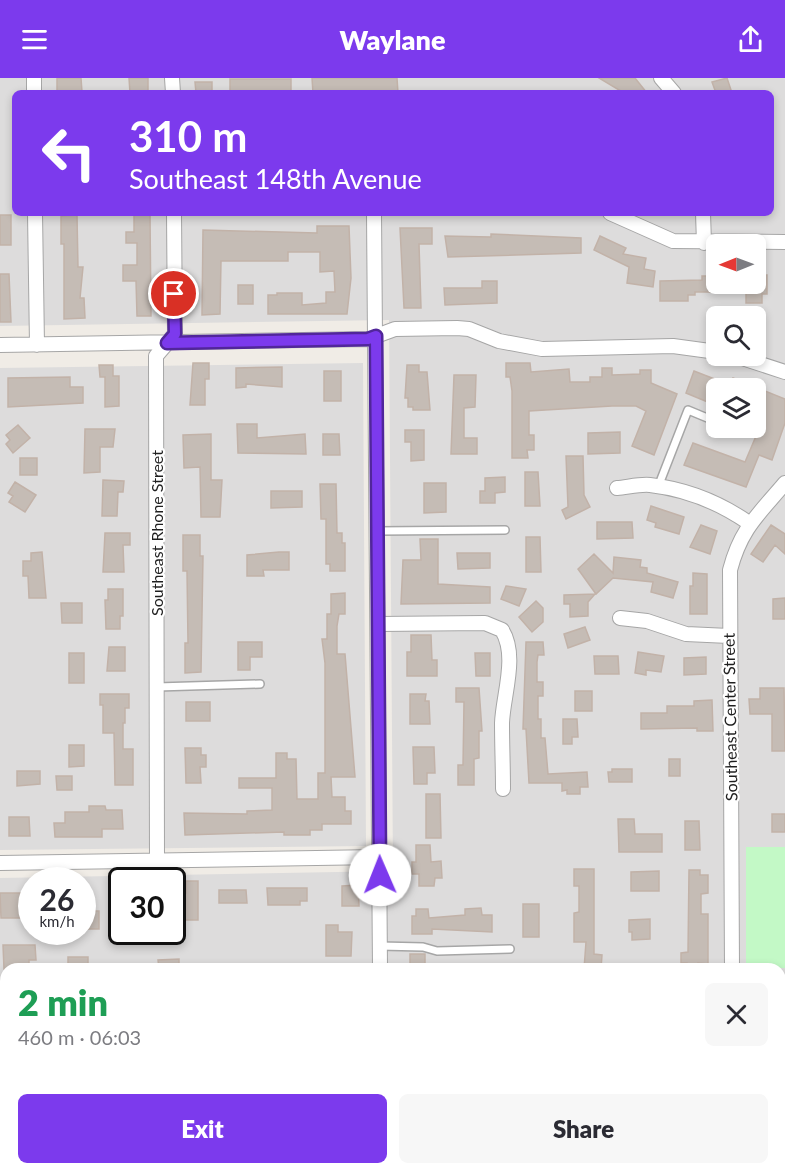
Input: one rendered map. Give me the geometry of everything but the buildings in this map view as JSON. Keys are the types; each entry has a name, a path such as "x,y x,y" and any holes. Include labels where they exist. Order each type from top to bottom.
{"street":[{"path":"661,78 671,90"},
{"path":"35,216 37,345"},
{"name":"Southeast Rhone Street","path":"158,861 156,356 175,334 174,216"},
{"path":"374,216 380,963"},
{"path":"617,216 673,241 785,242"},
{"path":"703,216 704,243"},
{"path":"0,345 368,339 395,328 457,328 499,341 542,349 673,346 706,350"},
{"path":"766,366 785,372"},
{"name":"Southeast Center Street","path":"732,963 730,570 740,539 749,523 780,499 785,483"},
{"path":"617,488 648,484 714,503 749,523"},
{"path":"620,618 647,621 686,634 729,636"},
{"path":"378,624 485,623 502,630 506,637 507,655 507,696 502,724 503,789"},
{"path":"0,863 379,857"}],"lane":[{"path":"658,487 688,410 706,417"},
{"path":"377,531 505,530"},
{"path":"157,687 260,684"},
{"path":"380,946 423,947 437,951 510,949"}],"shaded area":[{"path":"0,78 785,78 785,847 746,847 747,963 0,963 0,878 18,878 18,945 96,945 96,876 108,876 108,945 186,945 186,875 393,871 389,320 0,326"},
{"path":"363,363 366,846 0,850 0,368"}],"green space":[{"path":"746,847 785,847 785,963 746,963"}],"route":[{"path":"174,294 175,334 167,343 368,339 376,336 380,875"}]}
